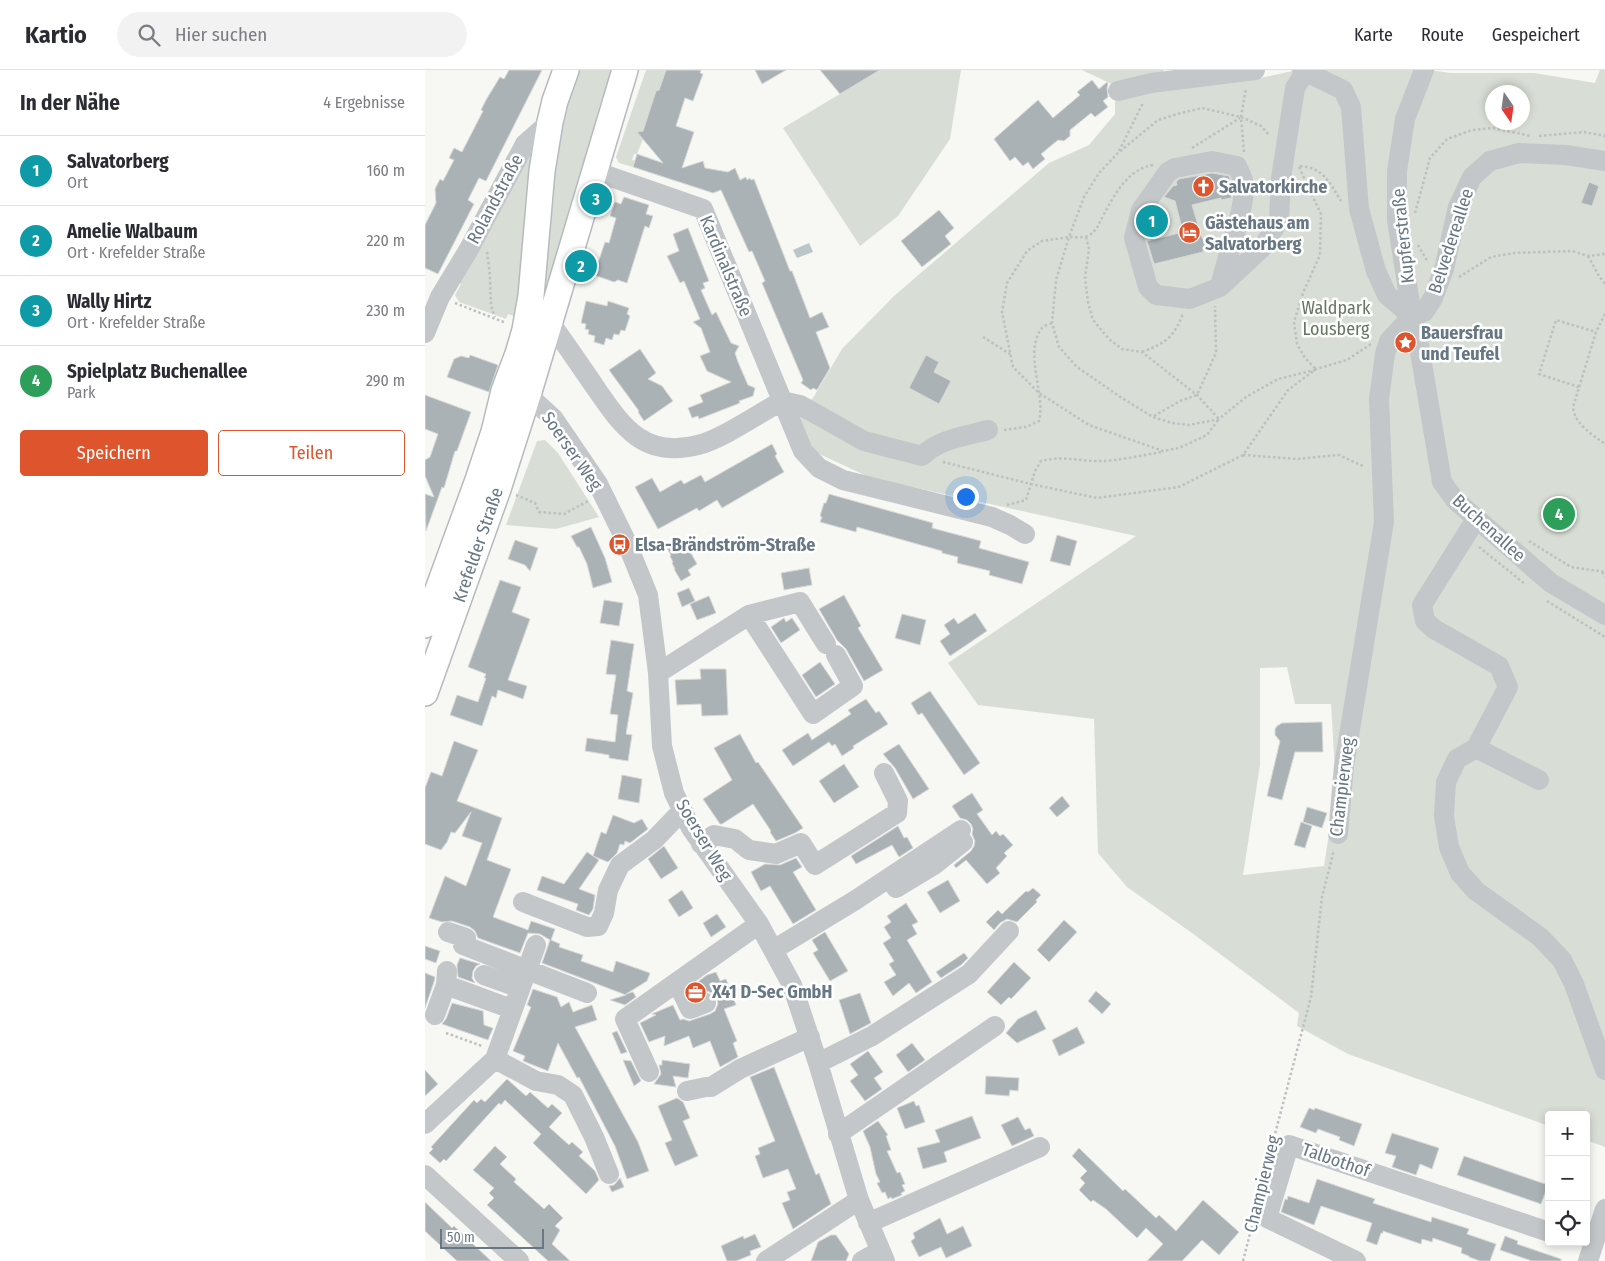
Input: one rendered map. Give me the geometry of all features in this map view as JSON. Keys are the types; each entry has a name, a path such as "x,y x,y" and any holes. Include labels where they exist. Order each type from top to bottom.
{"main road":[{"path":"550,122 566,70"},
{"name":"Krefelder Straße","path":"425,693 498,489 625,70"},
{"name":"Krefelder Straße","path":"425,624 494,432 504,391 519,354 525,330 531,296 542,171 550,122"}],"street":[{"name":"Kupferstraße","path":"1412,316 1397,220 1397,170 1405,119 1424,70"},
{"path":"1118,91 1151,82 1251,71"},
{"path":"1216,288 1237,226 1243,194 1244,182 1237,166 1212,161 1172,170 1141,210 1135,238 1148,288 1156,295 1190,299 1216,288 1263,247 1279,220 1292,159 1295,88 1304,71 1343,90 1351,107 1359,209 1376,270 1387,295 1412,316"},
{"name":"Rolandstraße","path":"425,332 433,294 478,231 525,144 550,122"},
{"name":"Belvedereallee","path":"1412,316 1424,312 1433,298 1444,270 1458,207 1472,177 1490,161 1519,153 1566,155 1605,161"},
{"name":"Kardinalstraße","path":"594,171 703,209 781,401"},
{"name":"Champierweg","path":"1338,834 1344,766 1384,522 1379,399 1385,354 1389,341 1412,316"},
{"name":"Buchenallee","path":"1412,316 1417,334 1442,482 1455,500 1551,583 1605,615"},
{"path":"549,322 618,420 635,436 648,443 663,447 681,448 713,440 781,401 800,405 864,441 922,456 935,446 952,439 988,430"},
{"name":"Krefelder Straße","path":"519,354 528,395"},
{"name":"Soerser Weg","path":"528,395 553,418 598,484 648,596 659,673 662,746 675,792 682,811 701,844 759,924 792,985 810,1037 859,1200 883,1256"},
{"path":"781,401 803,451 819,468 843,480 992,517 1025,534"},
{"path":"1476,519 1422,605 1425,620 1434,629 1499,666 1508,687 1476,748 1457,759 1446,782 1444,816 1449,847 1460,873 1477,891 1540,937 1562,960 1574,984 1605,1070"},
{"path":"659,673 749,615 800,602 853,686 813,714 749,615"},
{"path":"1476,748 1539,780"},
{"path":"701,844 714,835 735,838 749,850 776,854 801,843 815,865 897,813 899,801 884,773"},
{"path":"523,902 587,928 597,926 604,913 609,890 620,865 654,840 682,811"},
{"path":"776,954 854,901 963,835"},
{"path":"649,1072 625,1019 759,924"},
{"path":"818,1063 872,1036 969,974 1009,931"},
{"path":"449,932 466,938 463,944 587,994"},
{"path":"425,1124 488,1052 512,1009 536,945"},
{"path":"484,975 520,988"},
{"path":"435,1015 447,978 512,1009"},
{"path":"677,982 690,1009 706,1002"},
{"path":"838,1134 995,1026"},
{"path":"687,1091 706,1087 711,1088 740,1070 810,1037"},
{"path":"488,1052 536,1081 558,1085 573,1095 594,1137 609,1174"},
{"name":"Talbothof","path":"1355,1261 1267,1218 1289,1144 1545,1231"},
{"path":"868,1223 1040,1147"},
{"path":"425,1175 519,1261"},
{"path":"766,1261 859,1200"},
{"path":"1586,1250 1605,1209"},
{"path":"862,1261 883,1256"}],"path":[{"path":"1245,156 1241,117 1251,71"},
{"path":"1119,153 1151,82"},
{"path":"1219,419 1189,425 1172,423 1153,417 1121,398 1077,367 1059,347 1052,323 1056,280 1084,197 1099,173 1119,153 1159,120 1201,108 1241,117 1261,126 1292,159 1321,214 1320,255 1303,293 1294,322 1297,344 1305,358 1316,369"},
{"path":"1163,451 1089,425 1039,393 1013,367 1002,312 1007,283 1027,251 1042,241 1086,237 1097,230 1113,196 1135,172 1147,166 1161,164 1172,170 1188,150 1241,117"},
{"path":"1292,159 1326,176 1348,211 1359,209"},
{"path":"478,231 486,249 490,279 489,298 491,309 496,318"},
{"path":"1086,237 1089,249 1085,278 1088,302 1093,320 1109,339 1121,349 1141,352 1160,345 1176,331 1190,299"},
{"path":"1459,278 1491,257 1514,253 1572,251 1588,256 1605,254"},
{"path":"1588,256 1605,284"},
{"path":"1153,417 1180,401 1197,395 1216,353 1216,288"},
{"path":"433,294 525,330"},
{"path":"1605,314 1597,332 1573,407 1574,417 1585,429 1605,444"},
{"path":"1579,387 1539,374 1555,320 1597,332"},
{"path":"988,430 1026,427 1039,421 1042,411 1036,370 1035,343 1043,327 1052,323"},
{"path":"983,337 1010,354"},
{"path":"992,517 1002,506 1026,500 1035,471 1041,460 1054,457 1081,461 1105,461 1179,448 1207,435 1219,419 1246,397 1277,378 1347,360 1372,343"},
{"path":"1141,352 1197,395 1219,419"},
{"path":"922,456 1031,484 1097,498 1179,487 1243,455 1289,390 1316,369"},
{"path":"1243,455 1298,459 1339,455 1382,475"},
{"path":"498,489 535,503 539,512 564,514 581,506"},
{"path":"1522,536 1571,567 1604,574"},
{"name":"Champierweg","path":"1273,1142 1311,997 1322,897 1338,834"},
{"path":"446,1033 488,1052"},
{"name":"Champierweg","path":"1243,1261 1252,1224"}],"green space":[{"path":"575,70 612,70 604,100 600,105 535,338 558,136"},
{"path":"646,70 666,70 644,131 640,136 643,139 637,154 634,154 632,160 635,161 633,167 619,163 616,157"},
{"path":"880,70 961,70 950,139 898,216 860,246 783,128"},
{"path":"1082,70 1163,70 1164,73 1120,88"},
{"name":"Waldpark Lousberg","path":"1297,70 1430,70 1450,73 1534,73 1595,83 1600,70 1605,70 1605,1147 1590,1141 1590,1111 1545,1111 1545,1125 1348,1054 1297,1026 1299,1013 1127,887 1098,853 1094,719 978,705 948,663 1136,536 871,478 815,452 794,414 813,398 842,349 894,296 1049,163 1089,145 1115,114 1115,98 1149,86 1256,79","holes":["1287,667 1295,704 1331,704 1336,788 1324,866 1243,875 1260,765 1260,668"]},
{"path":"529,149 534,150 517,317 508,314 506,319 459,302 455,295 461,284 457,280"},
{"path":"545,440 558,453 599,517 556,529 506,525 537,441"}],"shaded area":[{"path":"809,243 813,252 797,258 793,250"}],"building":[{"path":"509,70 542,70 486,181 479,178 468,200 474,204 438,274 425,268 425,225 436,203 435,189 440,179 443,181 454,160 449,158 454,148 462,152 483,111 481,110 486,100 500,77 504,79"},
{"path":"666,70 701,70 700,73 703,74 693,101 685,98 676,126 694,132 682,168 703,161 705,168 728,172 735,168 740,180 746,177 747,180 750,178 751,180 754,179 810,318 822,312 829,327 816,332 830,368 817,390 813,388 811,390 801,383 803,380 762,283 765,281 752,251 749,252 721,190 713,193 633,167 637,154 663,163 637,132 643,131 656,91 659,90"},
{"path":"755,70 786,70 762,84"},
{"path":"820,70 880,70 840,94"},
{"path":"1092,80 1099,89 1107,82 1108,97 1103,101 1108,107 1095,117 1091,113 1070,130 1070,136 1064,141 1058,140 1041,154 1045,159 1033,169 1028,162 1023,166 1015,157 1010,161 994,139 1038,100 1053,118 1080,95 1077,92"},
{"path":"1212,173 1229,176 1232,194 1231,198 1221,200 1221,198 1192,205 1202,238 1207,243 1203,252 1154,264 1147,241 1183,232 1175,201 1164,197 1173,186 1177,185 1176,182 1179,179"},
{"path":"1589,182 1599,186 1592,206 1581,203"},
{"path":"624,197 649,205 646,214 653,216 649,228 645,226 627,283 618,280 614,282 594,275 605,242 609,243 616,218 610,216 615,202 621,204"},
{"path":"939,210 954,228 945,236 951,244 922,267 901,241"},
{"path":"688,228 709,281 703,283 705,288 701,290 712,315 716,312 731,343 739,346 735,353 738,362 748,385 755,388 753,396 699,419 698,416 692,418 688,408 703,402 700,395 731,382 707,371 700,356 710,352 701,328 693,322 700,319 684,281 680,283 667,256 679,251 673,234"},
{"path":"586,301 607,306 608,301 629,308 627,314 630,316 625,331 621,330 619,335 614,334 612,340 606,338 604,345 594,342 595,336 588,334 589,330 585,329 586,324 581,323"},
{"path":"640,349 656,373 648,379 662,386 673,401 644,421 639,411 609,370"},
{"path":"470,355 498,365 489,392 447,377 454,359 461,356 469,358"},
{"path":"926,355 939,362 934,372 951,381 939,404 909,388"},
{"path":"425,395 471,412 457,451 455,451 444,488 442,487 426,531 425,494 434,497 425,476 425,460 430,457 438,434 425,429"},
{"path":"772,444 777,454 775,456 784,472 722,508 717,500 699,511 697,508 658,529 635,487 652,478 660,492 681,480 684,484 701,475 705,482"},
{"path":"829,494 933,523 932,528 981,541 979,548 1029,562 1022,584 989,575 990,571 957,563 958,557 942,553 942,551 857,527 856,532 820,522 824,503 826,503"},
{"path":"591,527 605,558 612,582 593,588 587,564 571,536"},
{"path":"1057,535 1077,541 1070,566 1050,561"},
{"path":"683,539 697,564 688,570 691,575 681,581 674,569 671,555 667,548"},
{"path":"515,540 538,548 530,571 525,565 508,559"},
{"path":"809,568 812,585 784,590 781,573"},
{"path":"500,580 521,587 512,612 530,619 508,680 527,686 523,699 498,690 496,698 492,696 482,726 450,715 457,695 478,702 486,674 468,667"},
{"path":"689,588 695,601 682,607 677,593"},
{"path":"844,595 861,626 858,628 883,670 864,681 846,649 837,640 819,609"},
{"path":"709,596 716,613 697,620 690,604"},
{"path":"604,600 623,603 619,626 600,623"},
{"path":"975,613 987,631 950,656 940,641 950,634 944,625 954,618 958,624"},
{"path":"902,614 926,620 920,645 895,638"},
{"path":"784,618 786,622 792,618 800,630 781,643 771,627"},
{"path":"611,640 634,644 627,691 633,693 626,734 632,735 628,761 609,758 609,755 585,751 587,738 615,742 618,715 610,714 616,675 606,674"},
{"path":"820,662 835,684 816,697 802,675"},
{"path":"700,669 726,669 728,715 702,716 701,704 677,705 675,680 701,679"},
{"path":"930,691 980,763 964,775 922,713 918,715 911,703"},
{"path":"866,699 876,713 879,711 888,724 853,746 854,748 842,756 835,744 832,746 829,742 793,766 782,750 808,733 812,740 851,714 848,710"},
{"path":"1322,722 1323,752 1295,752 1282,800 1267,796 1280,741 1275,735 1277,726 1282,723"},
{"path":"740,734 756,763 758,762 803,828 795,833 776,841 753,804 720,824 703,799 732,780 714,748"},
{"path":"454,741 478,750 457,801 502,818 487,860 511,869 493,917 528,930 531,921 555,929 551,940 560,944 559,947 583,955 581,961 613,972 616,961 650,973 647,981 626,994 633,992 636,997 625,1005 610,1000 626,995 542,963 550,940 540,934 528,933 520,953 478,938 475,931 470,927 452,921 442,922 429,918 445,876 466,886 482,843 462,836 471,812 455,833 451,832 441,850 425,844 425,788 431,772 442,776"},
{"path":"899,744 929,789 913,799 895,768 883,754"},
{"path":"844,764 859,787 834,803 819,781"},
{"path":"622,775 642,779 639,803 618,799"},
{"path":"972,793 983,810 977,814 992,835 996,831 1000,836 1003,834 1013,845 1004,853 1007,856 996,868 1000,873 987,884 966,860 956,868 954,865 971,851 975,841 971,824 967,820 960,818 952,806"},
{"path":"1062,796 1070,806 1057,817 1049,808"},
{"path":"1307,807 1327,813 1322,828 1303,822"},
{"path":"613,815 634,823 642,819 648,829 630,843 625,841 624,845 620,844 617,853 608,862 593,856 601,832 606,834"},
{"path":"1301,822 1312,826 1305,848 1294,845"},
{"path":"898,826 904,838 907,837 913,848 899,857 892,845 856,864 851,856"},
{"path":"664,846 678,868 661,879 648,859"},
{"path":"587,852 599,860 579,889 595,895 593,909 589,915 576,910 578,904 537,890 542,876 564,884"},
{"path":"796,858 802,867 793,872 816,910 793,924 770,886 761,891 751,872 765,864 780,865"},
{"path":"948,880 960,901 940,913 927,892"},
{"path":"1033,888 1041,895 1036,900 1037,902 1017,922 1007,919 994,930 986,922 998,910 1002,914 1026,891 1028,892"},
{"path":"682,890 693,908 679,917 668,900"},
{"path":"906,903 918,922 912,925 917,934 907,940 932,982 916,993 909,983 893,996 884,982 896,975 889,964 894,961 883,943 891,938 884,927 891,922 887,916"},
{"path":"717,914 726,927 711,937 703,923"},
{"path":"1064,920 1077,932 1049,962 1037,950"},
{"path":"825,932 848,971 830,981 813,953 818,950 812,940"},
{"path":"425,946 440,951 436,963 425,959"},
{"path":"964,953 968,958 941,978 936,972"},
{"path":"460,958 480,964 473,971 472,978 475,983 458,977 457,965"},
{"path":"1014,962 1031,978 1011,999 1009,997 1001,1005 987,992"},
{"path":"716,972 720,981 726,979 736,1005 724,1009 737,1041 733,1043 738,1057 720,1067 710,1041 693,1048 689,1036 664,1046 665,1036 649,1042 640,1023 656,1015 652,1014 654,1013 673,1005 680,1020 689,1021 715,1011 718,1004 714,994 707,991 696,994 692,986 707,975"},
{"path":"425,973 435,977 425,1008"},
{"path":"533,989 557,997 561,1007 569,1002 573,1012 592,1005 597,1020 575,1027 638,1142 649,1171 627,1179 615,1146 579,1077 577,1078 558,1043 548,1071 523,1061 525,1056 513,1051 531,1007 527,1005"},
{"path":"1096,991 1111,1004 1102,1014 1088,1001"},
{"path":"860,993 871,1023 850,1034 839,1000"},
{"path":"452,1003 483,1011 484,1025 493,1028 488,1040 442,1024"},
{"path":"1036,1010 1046,1029 1017,1043 1006,1033 1018,1019"},
{"path":"1077,1027 1085,1043 1059,1056 1052,1040"},
{"path":"617,1031 627,1052 621,1054 612,1033"},
{"path":"912,1043 925,1060 908,1072 896,1055"},
{"path":"868,1051 883,1072 874,1078 882,1089 865,1101 850,1081 858,1075 850,1064"},
{"path":"623,1060 631,1061 641,1081 634,1086"},
{"path":"662,1060 690,1064 688,1078 673,1076 676,1087 654,1084 661,1074 659,1065 662,1065"},
{"path":"774,1067 816,1175 819,1173 831,1204 793,1229 782,1203 790,1200 787,1192 796,1189 788,1169 763,1178 755,1156 760,1154 758,1148 775,1141 750,1077"},
{"path":"425,1070 438,1084 425,1096"},
{"path":"986,1076 1019,1078 1018,1091 1010,1090 1009,1096 985,1094"},
{"path":"507,1079 526,1096 530,1092 548,1108 552,1104 562,1113 549,1127 569,1145 572,1142 583,1152 579,1156 595,1171 599,1180 586,1194 533,1143 541,1134 505,1100 501,1105 499,1103 446,1161 444,1159 440,1163 429,1153 433,1149 431,1147 474,1100 477,1103 481,1099 485,1102"},
{"path":"677,1098 683,1102 690,1118 683,1121 698,1156 675,1166 665,1143 672,1140 658,1106"},
{"path":"914,1101 916,1106 919,1105 925,1122 905,1129 897,1108"},
{"path":"1309,1108 1314,1110 1315,1108 1362,1124 1354,1146 1339,1140 1340,1137 1318,1129 1316,1133 1300,1127"},
{"path":"972,1116 981,1138 944,1152 947,1162 923,1169 917,1148 940,1142 935,1130"},
{"path":"1018,1117 1025,1130 1030,1128 1034,1136 1012,1146 1001,1125"},
{"path":"878,1121 888,1135 886,1136 891,1150 887,1151 897,1173 900,1172 905,1184 902,1185 905,1191 901,1193 902,1195 892,1199 891,1197 888,1199 885,1192 882,1193 877,1183 880,1182 876,1174 870,1147 863,1131"},
{"path":"1392,1133 1439,1148 1432,1169 1420,1164 1416,1175 1392,1167 1396,1156 1385,1153"},
{"path":"495,1146 507,1157 500,1164 516,1179 514,1182 544,1209 549,1204 563,1218 555,1226 560,1230 552,1244 570,1261 548,1261 487,1205 494,1198 489,1193 494,1188 473,1170"},
{"path":"1079,1148 1123,1191 1125,1189 1156,1218 1159,1215 1176,1231 1203,1200 1239,1232 1219,1255 1202,1240 1182,1261 1147,1261 1163,1244 1146,1228 1137,1238 1106,1209 1093,1200 1091,1202 1079,1190 1085,1183 1080,1178 1087,1171 1072,1156"},
{"path":"1464,1156 1545,1184 1545,1193 1541,1204 1457,1175"},
{"path":"620,1178 624,1187 612,1192 609,1186 614,1185"},
{"path":"1317,1179 1375,1199 1373,1203 1400,1212 1431,1222 1432,1217 1469,1229 1467,1234 1496,1244 1490,1261 1480,1261 1469,1257 1461,1253 1462,1248 1433,1238 1432,1242 1422,1239 1421,1244 1383,1231 1377,1245 1366,1241 1372,1223 1321,1206 1314,1225 1281,1212 1285,1199 1287,1200 1288,1196 1309,1203"},
{"path":"425,1202 491,1261 457,1261 425,1231"},
{"path":"940,1218 947,1234 963,1226 972,1246 946,1258 941,1247 919,1257 911,1241 915,1238 913,1233"},
{"path":"755,1234 761,1247 750,1251 751,1255 736,1261 727,1261 721,1246 743,1236 744,1239"},
{"path":"831,1235 836,1235 849,1254 846,1261 811,1261 818,1242"},
{"path":"1505,1236 1518,1241 1517,1244 1561,1259 1561,1261 1532,1261 1500,1250"}],"place":[{"name":"Salvatorkirche","path":"1203,187"},
{"name":"Wally Hirtz","path":"596,199"},
{"name":"Salvatorberg","path":"1152,221"},
{"name":"Gästehaus am Salvatorberg","path":"1189,233"},
{"name":"Amelie Walbaum","path":"581,266"},
{"name":"Bauersfrau und Teufel","path":"1405,343"},
{"name":"Spielplatz Buchenallee","path":"1559,514"},
{"name":"Elsa-Brändström-Straße","path":"619,545"},
{"name":"X41 D-Sec GmbH","path":"696,992"}]}
